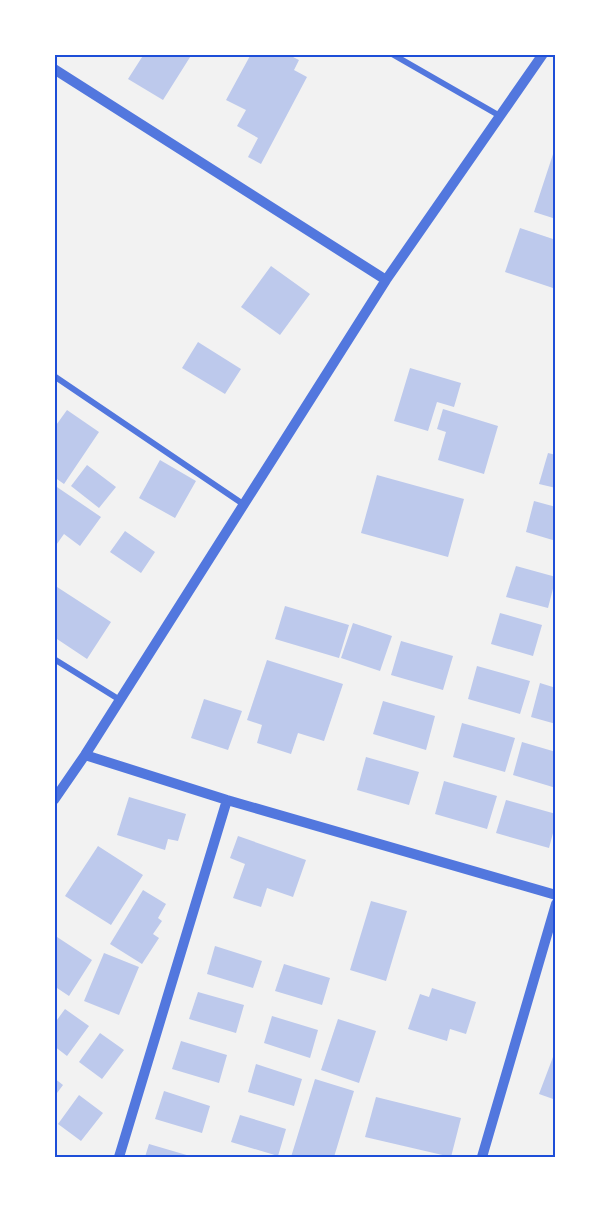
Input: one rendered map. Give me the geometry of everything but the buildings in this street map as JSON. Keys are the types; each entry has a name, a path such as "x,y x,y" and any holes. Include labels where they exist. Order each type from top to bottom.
{"street":[{"path":"392,54 501,117"},
{"path":"54,800 85,755 386,280 543,54"},
{"path":"54,69 386,280"},
{"path":"54,376 243,504"},
{"path":"54,659 120,700"},
{"path":"85,755 226,800 556,895"},
{"path":"119,1157 226,800"},
{"path":"482,1157 556,904"}]}
